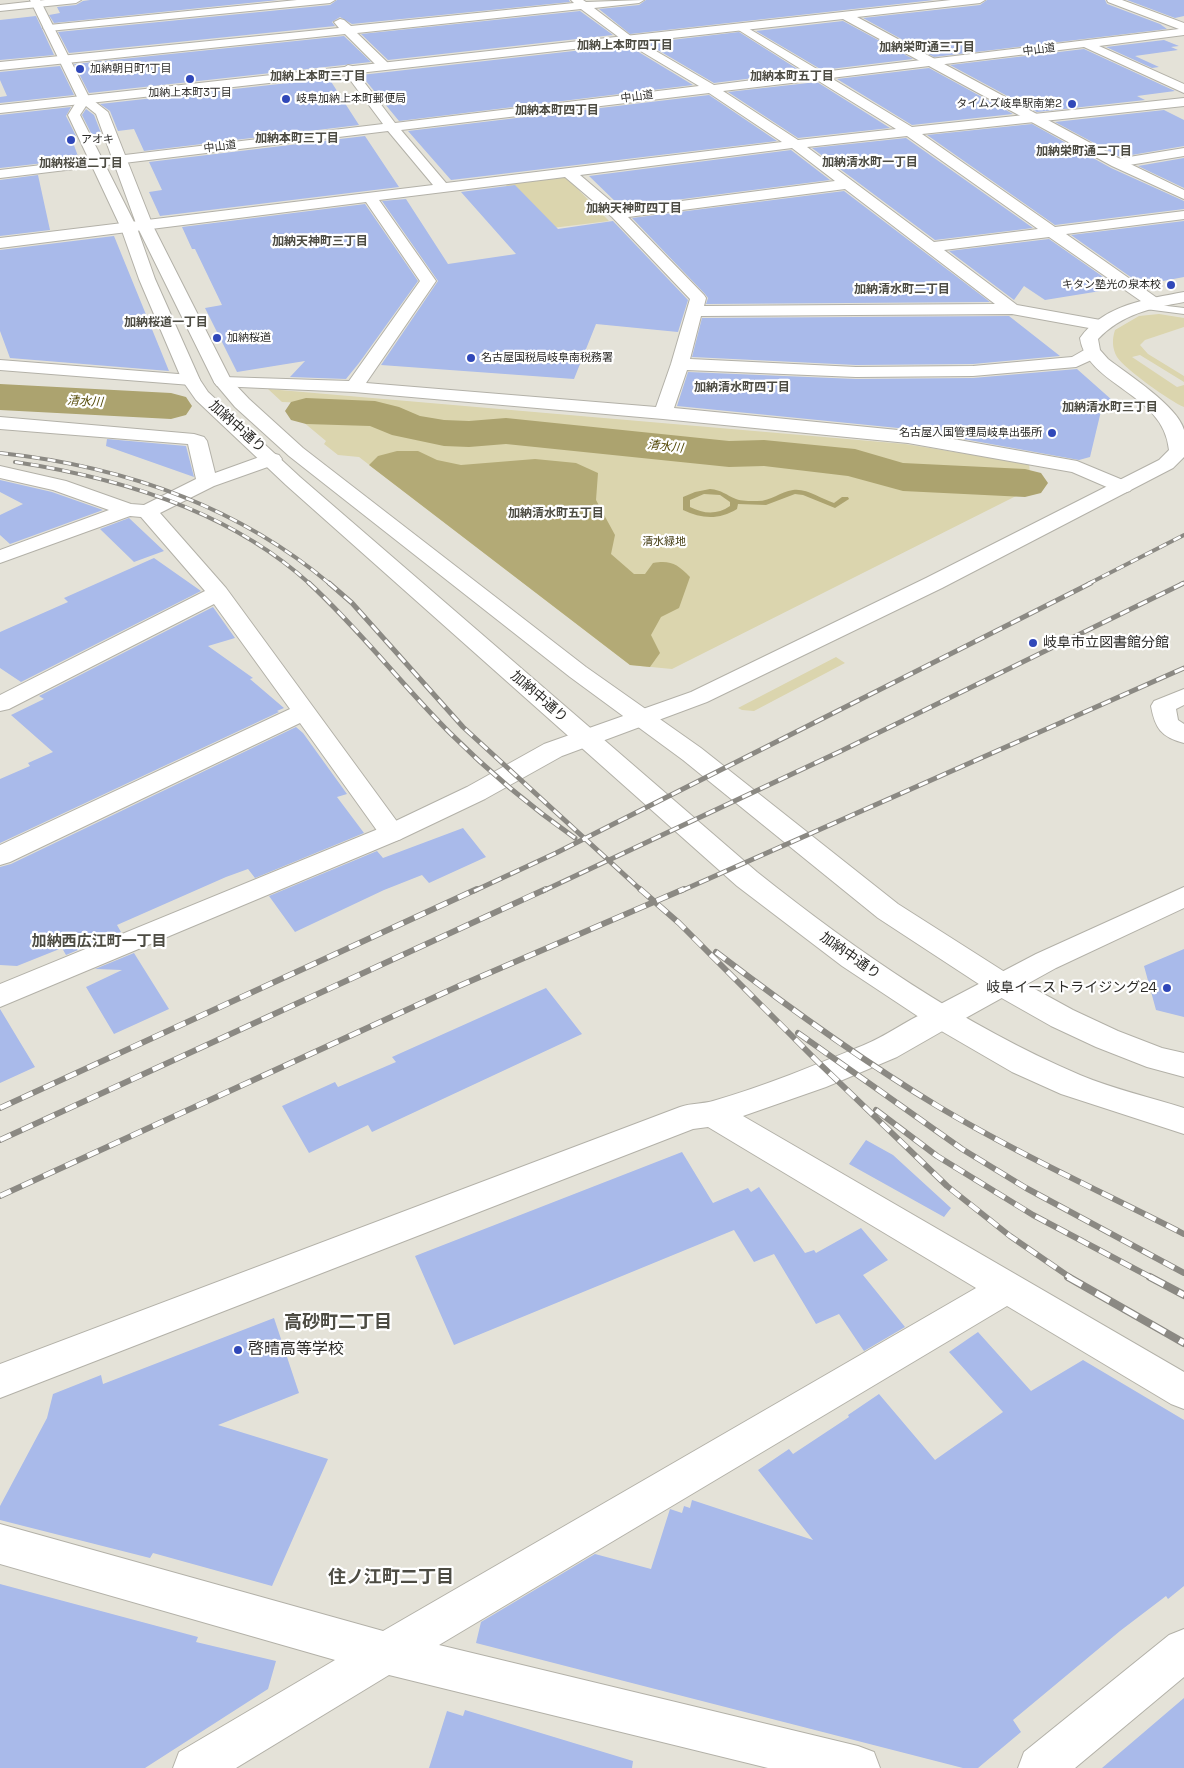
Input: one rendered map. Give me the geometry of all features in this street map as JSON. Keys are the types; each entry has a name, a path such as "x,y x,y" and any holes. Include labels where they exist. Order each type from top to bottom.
{"main road":[{"path":"0,8 36,2 76,0"},
{"path":"49,28 323,0 348,30 383,66"},
{"path":"0,66 348,30 579,2 639,0"},
{"path":"0,108 980,0"},
{"path":"1112,0 1184,27"},
{"name":"加納中通り","path":"36,2 84,99 102,112 120,160 137,227 147,279 191,380 202,396 585,737 747,879 788,912 852,959 942,1018 1023,1063 1072,1084 1184,1121"},
{"path":"579,2 628,39 712,89 795,144 1012,309"},
{"path":"822,4 1117,163 1184,195"},
{"path":"1142,11 1167,7"},
{"path":"741,27 910,132 1050,230 1148,305"},
{"name":"中山道","path":"0,174 1184,32"},
{"path":"1086,44 1184,90"},
{"path":"1145,71 1164,68"},
{"path":"348,69 390,126 443,188"},
{"name":"加納中通り","path":"84,99 74,115 96,163 137,227 186,311 223,382 242,403 296,452 578,672 692,754 888,911 1001,984 1107,1039 1158,1059 1184,1065"},
{"path":"0,243 567,171 1184,102"},
{"path":"1117,163 1184,152"},
{"path":"1117,163 1184,206"},
{"path":"567,171 617,214 698,298 664,413"},
{"path":"617,214 847,184"},
{"path":"354,387 428,281 369,196"},
{"path":"930,247 1050,230 1184,215"},
{"path":"0,996 392,833 476,793 553,750 699,696 934,583 1166,464 1179,449 1180,422 1162,405 1110,369 1092,353 1089,338 1100,325 1118,313 1184,296"},
{"path":"693,311 1012,309 1100,325"},
{"path":"680,364 856,372 973,371 1076,362 1092,353"},
{"path":"0,365 191,380"},
{"path":"223,382 354,387 664,413 908,437 1077,467 1123,486"},
{"path":"0,423 150,435 197,441 207,482"},
{"path":"0,557 138,511 207,482 272,460"},
{"path":"0,472 59,485 138,511 218,593 392,833"},
{"path":"0,704 218,593"},
{"path":"1184,696 1163,706 1166,723 1184,735"},
{"path":"0,856 304,712"},
{"path":"0,1381 691,1116 712,1114 815,1078 886,1050 1001,984 1080,944 1184,898"},
{"path":"712,1114 1184,1392"},
{"path":"195,1768 386,1653 1007,1288"},
{"path":"0,1544 386,1653 858,1768"},
{"path":"1040,1768 1184,1650"}],"lane":[{"path":"1148,305 1184,311"}],"green space":[{"path":"565,176 609,221 544,229 505,184"},
{"path":"1159,314 1184,318 1184,327 1145,340 1140,345 1148,354 1184,376 1184,382 1140,355 1132,357 1177,387 1184,385 1184,407 1138,377 1117,357 1113,347 1115,330 1139,316"},
{"name":"清水緑地","path":"268,389 905,444 1029,464 1030,473 1026,491 672,669 630,665 359,457 338,455 324,444 326,441 302,421 310,403 282,402"},
{"path":"836,657 845,663 754,711 738,708"}],"shaded area":[{"path":"397,451 418,451 437,460 461,465 535,459 576,463 598,473 596,500 615,535 611,554 634,574 645,574 653,563 665,562 677,566 690,577 679,608 661,617 651,635 660,653 650,667 630,665 369,465 378,456"}],"building":[{"path":"90,0 278,0 54,23 49,15 60,13 57,7 76,5"},
{"path":"337,0 569,0 570,2 352,24 340,17 332,22 335,26 69,53 58,32 330,5"},
{"path":"646,0 934,0 630,34 599,9 639,5"},
{"path":"987,0 1105,0 1107,4 1160,24 1167,29 934,57 863,18 980,5"},
{"path":"1127,0 1184,0 1184,16 1175,18"},
{"path":"580,11 613,35 388,60 361,34"},
{"path":"36,16 54,55 0,60 0,20"},
{"path":"843,21 913,59 822,70 756,31"},
{"path":"739,32 802,72 714,83 646,43"},
{"path":"344,36 371,62 89,93 74,64"},
{"path":"1164,40 1179,46 1171,47 1178,50 1135,56 1159,67 1152,68 1106,47"},
{"path":"627,45 693,85 399,121 361,75"},
{"path":"1084,49 1175,91 1137,96 1145,100 1037,112 950,65"},
{"path":"60,66 74,95 0,103 0,97 7,96 0,80 0,72"},
{"path":"929,68 1013,114 912,125 837,79"},
{"path":"333,78 330,80 359,125 144,151 134,129 118,131 110,111 100,104"},
{"path":"817,82 890,128 798,138 728,92"},
{"path":"709,95 777,141 451,180 408,131"},
{"path":"71,107 66,116 76,136 71,137 79,159 0,168 0,115"},
{"path":"86,109 94,115 101,133 92,135 82,115"},
{"path":"1164,110 1184,120 1184,146 1120,157 1055,122"},
{"path":"1032,124 1111,168 1184,201 1184,209 1055,225 927,135"},
{"path":"365,136 399,187 160,216 149,192 162,190 149,162"},
{"path":"906,138 1033,228 935,240 812,148"},
{"path":"791,150 830,180 621,207 589,176"},
{"path":"1184,158 1184,188 1138,166"},
{"path":"38,175 50,230 0,236 0,180"},
{"path":"515,185 558,229 613,221 688,300 678,332 596,324 574,379 381,365 438,281 382,201 406,199 448,264 516,254 461,192"},
{"path":"844,191 990,302 706,304 708,298 705,294 632,218"},
{"path":"365,204 418,281 359,363 346,379 290,377 305,361 237,372 205,308 222,305 195,249 192,249 182,227"},
{"path":"1184,221 1184,277 1142,285 1071,235"},
{"path":"114,236 169,371 10,358 0,331 0,250"},
{"path":"1049,239 1119,288 1045,300 1024,286 1014,300 949,251"},
{"path":"1009,316 1060,356 973,364 856,365 692,357 702,318"},
{"path":"1077,369 1121,408 1101,411 1090,457 1079,460 908,429 677,406 688,372 856,379 973,378"},
{"path":"107,439 186,446 194,477 106,446"},
{"path":"0,480 52,492 103,510 10,544 0,535 0,515 23,504 0,492"},
{"path":"129,518 164,551 134,562 100,529"},
{"path":"154,558 201,591 21,682 0,668 0,632 68,602 64,598"},
{"path":"213,607 235,638 208,646 253,678 250,679 284,708 0,843 0,779 30,766 28,763 53,752 11,715 44,699 39,696"},
{"path":"296,727 303,733 347,794 337,797 364,833 255,878 248,869 226,877 117,925 121,932 66,955 62,948 17,966 0,965 0,867 11,864"},
{"path":"463,828 486,857 429,883 422,875 384,890 295,932 269,896 377,851 383,858"},
{"name":"岐阜イーストライジング24","path":"1184,949 1184,1017 1156,1010 1144,966"},
{"path":"134,953 169,1009 114,1034 86,987 122,970 95,969"},
{"path":"546,988 582,1034 372,1132 368,1125 309,1153 282,1106 335,1082 338,1087 396,1062 392,1057"},
{"path":"0,1009 35,1067 0,1083"},
{"path":"866,1140 893,1155 951,1208 944,1217 849,1164"},
{"path":"682,1152 713,1203 748,1188 751,1192 759,1187 805,1253 814,1250 816,1253 861,1228 888,1260 863,1275 905,1327 864,1351 839,1314 816,1324 774,1254 754,1262 734,1230 454,1345 415,1256"},
{"path":"274,1318 299,1393 218,1425 328,1459 272,1586 153,1553 150,1558 0,1520 0,1506 47,1418 53,1394 101,1375 103,1384"},
{"path":"978,1332 1031,1391 1083,1360 1184,1420 1184,1586 1168,1599 1166,1596 1120,1631 1013,1720 1021,1732 978,1768 963,1768 476,1643 481,1622 595,1554 651,1569 670,1509 682,1513 684,1506 690,1508 692,1500 813,1540 758,1470 789,1449 793,1454 849,1417 848,1415 879,1394 935,1460 1003,1412 949,1352"},
{"path":"0,1584 198,1637 196,1642 276,1661 268,1689 145,1768 0,1768"},
{"path":"1184,1698 1184,1768 1102,1768"},
{"path":"465,1710 633,1761 632,1768 429,1768 447,1711 463,1716"}],"waterway":[{"name":"清水川","path":"0,397 171,406"},
{"name":"清水川","path":"306,411 375,414 407,426 444,433 481,434 506,431 729,454 764,453 855,463 877,471 903,477 1025,483"},
{"path":"710,491 723,494 734,501 734,507 716,515 704,515 686,508 686,499 698,493 710,491"},
{"path":"734,501 766,503 795,492 835,506 845,499"}],"railway":[{"path":"0,453 45,459 89,468 133,479 175,494 216,511 256,532 294,556 330,584"},
{"path":"15,462 95,478 134,488 172,502 245,536 279,558 310,584"},
{"path":"1088,584 1184,535"},
{"path":"309,583 346,619 464,747 510,788 575,838"},
{"path":"329,583 352,603 463,727 585,839"},
{"path":"585,839 1091,583"},
{"path":"608,860 841,751 1184,583 1181,584"},
{"path":"681,891 1184,668"},
{"path":"474,891 585,839"},
{"path":"585,839 608,860"},
{"path":"543,891 608,860"},
{"path":"608,860 642,891"},
{"path":"0,1108 477,889"},
{"path":"0,1140 546,889"},
{"path":"640,889 655,902"},
{"path":"655,902 684,889"},
{"path":"0,1196 459,986 655,902"},
{"path":"655,902 679,923 819,1063 947,1186 1010,1236 1071,1278"},
{"path":"716,952 770,993 881,1071 939,1107 1030,1157 1184,1234"},
{"path":"798,1033 962,1149 1026,1188 1184,1273"},
{"path":"876,1110 937,1156 1033,1215 1152,1278"},
{"path":"1068,1277 1184,1343"},
{"path":"1150,1277 1184,1295"}],"place":[{"name":"加納朝日町1丁目","path":"80,69"},
{"name":"加納上本町3丁目","path":"190,79"},
{"name":"岐阜加納上本町郵便局","path":"286,99"},
{"name":"タイムズ岐阜駅南第2","path":"1072,104"},
{"name":"アオキ","path":"71,140"},
{"name":"キタン塾光の泉本校","path":"1171,285"},
{"name":"加納桜道","path":"217,338"},
{"name":"名古屋国税局岐阜南税務署","path":"471,358"},
{"name":"名古屋入国管理局岐阜出張所","path":"1052,433"},
{"name":"岐阜市立図書館分館","path":"1033,643"},
{"name":"岐阜イーストライジング24","path":"1167,988"},
{"name":"啓晴高等学校","path":"238,1350"}],"district":[{"name":"加納上本町四丁目","path":"625,46"},
{"name":"加納栄町通三丁目","path":"927,48"},
{"name":"加納上本町三丁目","path":"318,77"},
{"name":"加納本町五丁目","path":"792,77"},
{"name":"加納本町四丁目","path":"557,111"},
{"name":"加納本町三丁目","path":"297,139"},
{"name":"加納栄町通二丁目","path":"1084,152"},
{"name":"加納清水町一丁目","path":"870,163"},
{"name":"加納桜道二丁目","path":"81,164"},
{"name":"加納天神町四丁目","path":"634,209"},
{"name":"加納天神町三丁目","path":"320,242"},
{"name":"加納清水町二丁目","path":"902,290"},
{"name":"加納桜道一丁目","path":"166,323"},
{"name":"加納清水町四丁目","path":"742,388"},
{"name":"加納清水町三丁目","path":"1110,408"},
{"name":"加納清水町五丁目","path":"556,514"},
{"name":"加納西広江町一丁目","path":"99,942"},
{"name":"高砂町二丁目","path":"338,1323"},
{"name":"住ノ江町二丁目","path":"391,1578"}]}
